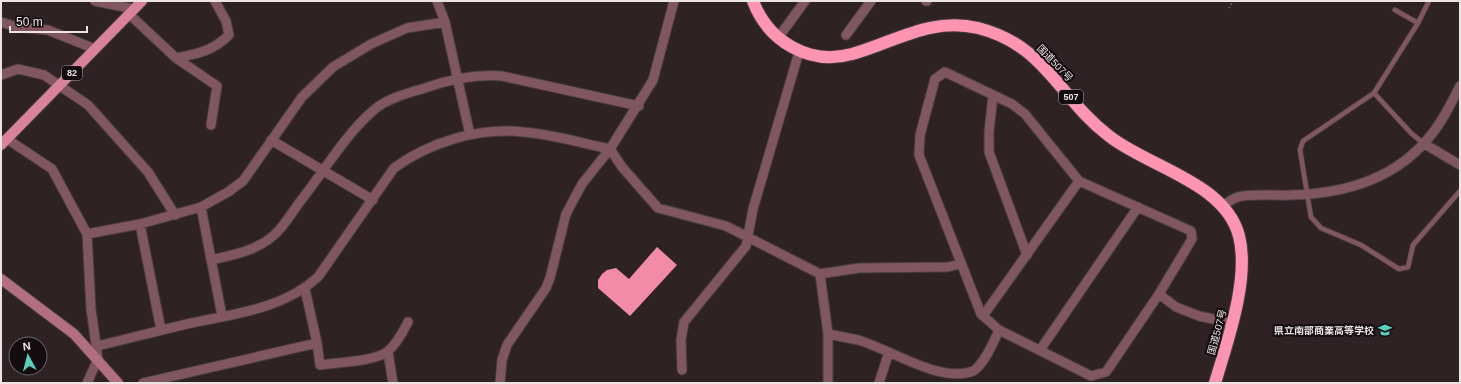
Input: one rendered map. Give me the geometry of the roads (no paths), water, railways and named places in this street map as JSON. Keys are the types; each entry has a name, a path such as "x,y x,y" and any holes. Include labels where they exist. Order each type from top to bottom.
{"highway":[{"name":"国道507号","path":"753,1 763,21 778,38 799,52 824,56 850,55 917,30 933,27 964,26 990,32 1015,43 1037,59 1080,108 1109,137 1160,166 1192,181 1222,206 1237,230 1241,248 1240,281 1232,324 1215,383"}],"main road":[{"name":"82","path":"4,142 142,1"}],"street":[{"path":"95,1 132,12 176,58 217,86 211,125"},
{"path":"176,58 196,54 218,46 228,36 226,21 215,1"},
{"path":"437,1 445,22 456,78 470,135"},
{"path":"500,383 502,360 507,345 546,288 550,278 566,214 582,184 610,149 639,106 653,80 674,1"},
{"path":"778,38 805,1"},
{"path":"846,35 871,1"},
{"path":"1,22 17,27 48,30 95,49"},
{"path":"86,234 140,224 201,208 228,192 243,180 302,97 333,67 371,44 407,28 445,22"},
{"path":"682,370 681,340 684,322 746,246 753,209 799,52"},
{"path":"1,75 18,69 44,75 61,85 88,105 148,172 175,215"},
{"path":"945,72 1012,104 1024,114 1079,181 1191,231 1192,239 1159,294 1106,372 1091,376 999,330 983,316 960,264 919,155 920,135 935,79 945,72"},
{"path":"211,260 238,254 273,236 325,171 352,132 376,108 404,94 456,78 486,75 502,76 639,106"},
{"path":"1222,206 1239,196 1306,195 1344,188 1377,179 1405,162 1423,143 1440,122 1460,86"},
{"path":"994,95 989,132 989,152 1027,255"},
{"path":"97,346 222,316 268,307 305,289 318,277 394,168 410,156 431,146 470,135 493,131 523,132 610,149 622,167 658,208 726,226 820,274 859,268 948,267 960,264"},
{"path":"271,140 373,200"},
{"path":"4,142 52,169 86,234 91,310 98,359 87,383"},
{"path":"1423,143 1460,165"},
{"path":"983,316 1079,181"},
{"path":"1040,350 1138,207"},
{"path":"201,208 222,316"},
{"path":"140,224 161,330"},
{"path":"820,274 828,334 828,383"},
{"path":"1,279 74,334 118,383"},
{"path":"305,289 317,343 320,365 378,357 388,352 402,334 408,322"},
{"path":"1159,294 1176,307 1199,316 1232,324"},
{"path":"828,334 858,340 932,370 953,375 974,370 986,356 999,330"},
{"path":"143,383 317,343"},
{"path":"388,352 392,383"},
{"path":"878,383 889,352"}],"lane":[{"path":"1429,1 1418,23 1374,93 1304,141 1300,150 1306,195 1311,217 1321,228 1361,245 1399,269 1408,268 1413,245 1460,191"},
{"path":"1394,10 1418,23"},
{"path":"1374,93 1411,133 1423,143"}],"place":[{"name":"県立南部商業高等学校","path":"1385,330"}]}
